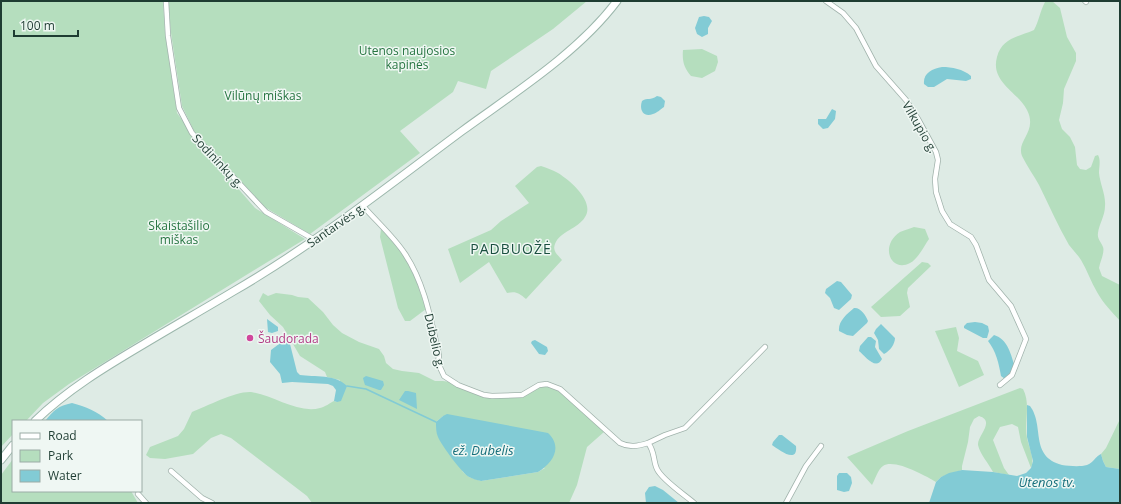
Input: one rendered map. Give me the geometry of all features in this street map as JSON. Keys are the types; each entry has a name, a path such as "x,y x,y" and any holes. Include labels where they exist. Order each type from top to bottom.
{"main road":[{"name":"Santarvės g.","path":"36,420 59,398 76,386 237,289 315,240 363,206 555,62 594,26 617,1"},
{"path":"1,460 12,446"}],"street":[{"name":"Sodininkų g.","path":"166,1 168,36 179,108 192,133 266,212 315,240"},
{"name":"Vilkupio g.","path":"826,1 843,14 856,28 876,66 906,100 918,119 936,152 938,160 935,179 936,192 942,211 950,224 971,237 976,245 989,280 1011,306 1026,339 1012,375 1000,385"},
{"name":"Dubelio g.","path":"363,206 400,247 420,283 429,311 440,368 444,376 470,391 492,396 522,395 539,385 547,384 560,389 620,443 626,446 633,447 648,443 685,428 765,347"},
{"path":"648,443 653,452 657,469 666,479 694,503"},
{"path":"786,503 806,466 821,446"},
{"path":"171,471 202,498 212,503"},
{"path":"138,494 146,503"}],"green space":[{"name":"Skaistašilio miškas","path":"1,1 163,1 165,33 177,113 202,147 255,208 305,239 69,384 43,403 27,420 12,420 12,435 1,447"},
{"name":"Vilūnų miškas","path":"168,1 587,1 553,29 491,71 486,89 458,81 453,92 400,131 420,153 310,234 266,208 195,133 182,106 171,33"},
{"path":"1052,1 1060,8 1067,37 1076,53 1076,61 1064,89 1063,103 1059,120 1062,129 1070,137 1075,147 1077,165 1080,169 1086,170 1091,167 1095,156 1098,155 1099,157 1099,173 1104,194 1105,210 1098,233 1103,249 1099,268 1102,276 1120,285 1120,321 1099,296 1081,260 1069,245 1039,185 1022,156 1022,145 1029,130 1030,118 1023,104 1006,86 997,73 996,66 999,51 1011,39 1034,30 1045,2"},
{"path":"702,49 717,56 718,62 715,71 702,78 691,76 684,64 683,50"},
{"path":"541,166 556,172 575,186 587,205 587,211 582,221 561,236 554,246 557,255 562,260 526,299 517,293 507,293 489,262 460,283 448,249 491,230 501,221 529,203 515,186 537,167"},
{"path":"914,227 925,229 929,239 913,261 903,265 897,264 890,256 890,244 900,232"},
{"path":"381,229 399,249 412,269 426,309 410,321 405,321 398,308 380,237"},
{"path":"922,262 928,263 931,266 908,288 907,293 910,307 900,316 881,317 871,307"},
{"path":"263,293 268,296 276,293 308,298 342,333 359,342 379,349 384,356 386,363 393,369 419,373 435,381 450,382 464,390 480,395 515,397 538,387 547,386 562,393 604,432 587,447 577,485 569,503 312,503 307,496 231,438 221,434 211,438 193,454 165,459 150,458 146,455 150,447 178,436 184,429 192,412 238,394 251,392 294,406 312,409 326,406 334,401 337,402 340,380 327,377 325,372 300,356 283,327 270,315 259,301","holes":["443,416 545,468 538,472 481,481 469,477 463,472 436,422"]},
{"path":"956,327 959,338 957,351 978,361 984,375 959,387 935,331"},
{"path":"1020,388 1023,389 1027,401 1026,432 1032,457 1031,468 1021,442 1018,427 1012,424 1000,427 993,440 1004,468 1009,475 993,472 978,445 978,441 986,425 984,418 979,416 974,419 970,427 962,470 941,477 936,482 902,466 888,464 883,466 872,485 847,457 908,431"},
{"path":"1120,419 1120,469 1106,467 1101,454 1106,448"},
{"path":"12,460 12,492 132,492 138,503 1,503 1,475"}],"water":[{"path":"699,17 709,17 712,21 708,28 708,34 702,37 697,34 695,28"},
{"path":"942,67 961,70 971,76 971,79 966,81 947,79 934,87 928,87 924,84 925,77 929,72"},
{"path":"657,96 661,97 665,101 664,107 650,115 644,114 641,107 642,101"},
{"path":"832,109 836,111 835,119 828,128 823,129 818,124 818,119 826,119"},
{"path":"837,281 841,282 852,295 851,299 839,310 834,308 830,298 825,293 826,289"},
{"path":"854,308 862,312 868,321 853,336 839,331 839,327 844,318"},
{"path":"267,319 278,327 278,331 272,333 268,332"},
{"path":"975,322 988,326 989,331 987,338 983,338 964,328 967,323"},
{"path":"881,324 895,338 892,347 884,354 879,349 878,340 874,333"},
{"path":"994,335 1003,340 1006,344 1015,367 1005,379 1001,376 995,353 988,341"},
{"path":"868,337 871,337 876,341 875,347 882,359 877,364 870,361 859,351 860,346"},
{"path":"535,340 547,347 548,351 545,355 539,354 531,343"},
{"path":"283,341 288,341 290,344 297,372 300,375 331,378 342,382 347,386 341,401 334,401 336,390 333,386 328,384 292,382 282,383 280,374 270,362 271,350"},
{"path":"366,376 383,381 384,385 381,390 365,385 363,378"},
{"path":"405,391 416,393 417,409 399,400"},
{"path":"72,403 82,406 107,420 46,420 57,409"},
{"name":"Utenos tv.","path":"1027,405 1030,406 1037,422 1041,448 1045,455 1052,461 1062,465 1084,466 1089,464 1101,454 1106,467 1120,469 1120,503 929,503 936,482 941,477 949,473 962,470 993,472 1017,476 1026,473 1031,468 1033,461 1027,437"},
{"name":"ež. Dubelis","path":"447,414 548,433 555,444 552,459 538,472 481,481 469,477 457,465 437,435 436,422"},
{"path":"779,435 782,435 796,446 796,452 794,454 787,454 772,445"},
{"path":"839,473 847,473 851,477 852,483 849,491 844,492 837,490 837,476"},
{"path":"655,486 663,490 679,503 646,503 645,493 649,487"}],"waterway":[{"path":"347,386 366,389 436,422"}],"place":[{"name":"Šaudorada","path":"250,338"}],"district":[{"name":"PADBUOŽĖ","path":"511,248"}],"park label":[{"name":"Utenos naujosios kapinės","path":"407,57"}]}
